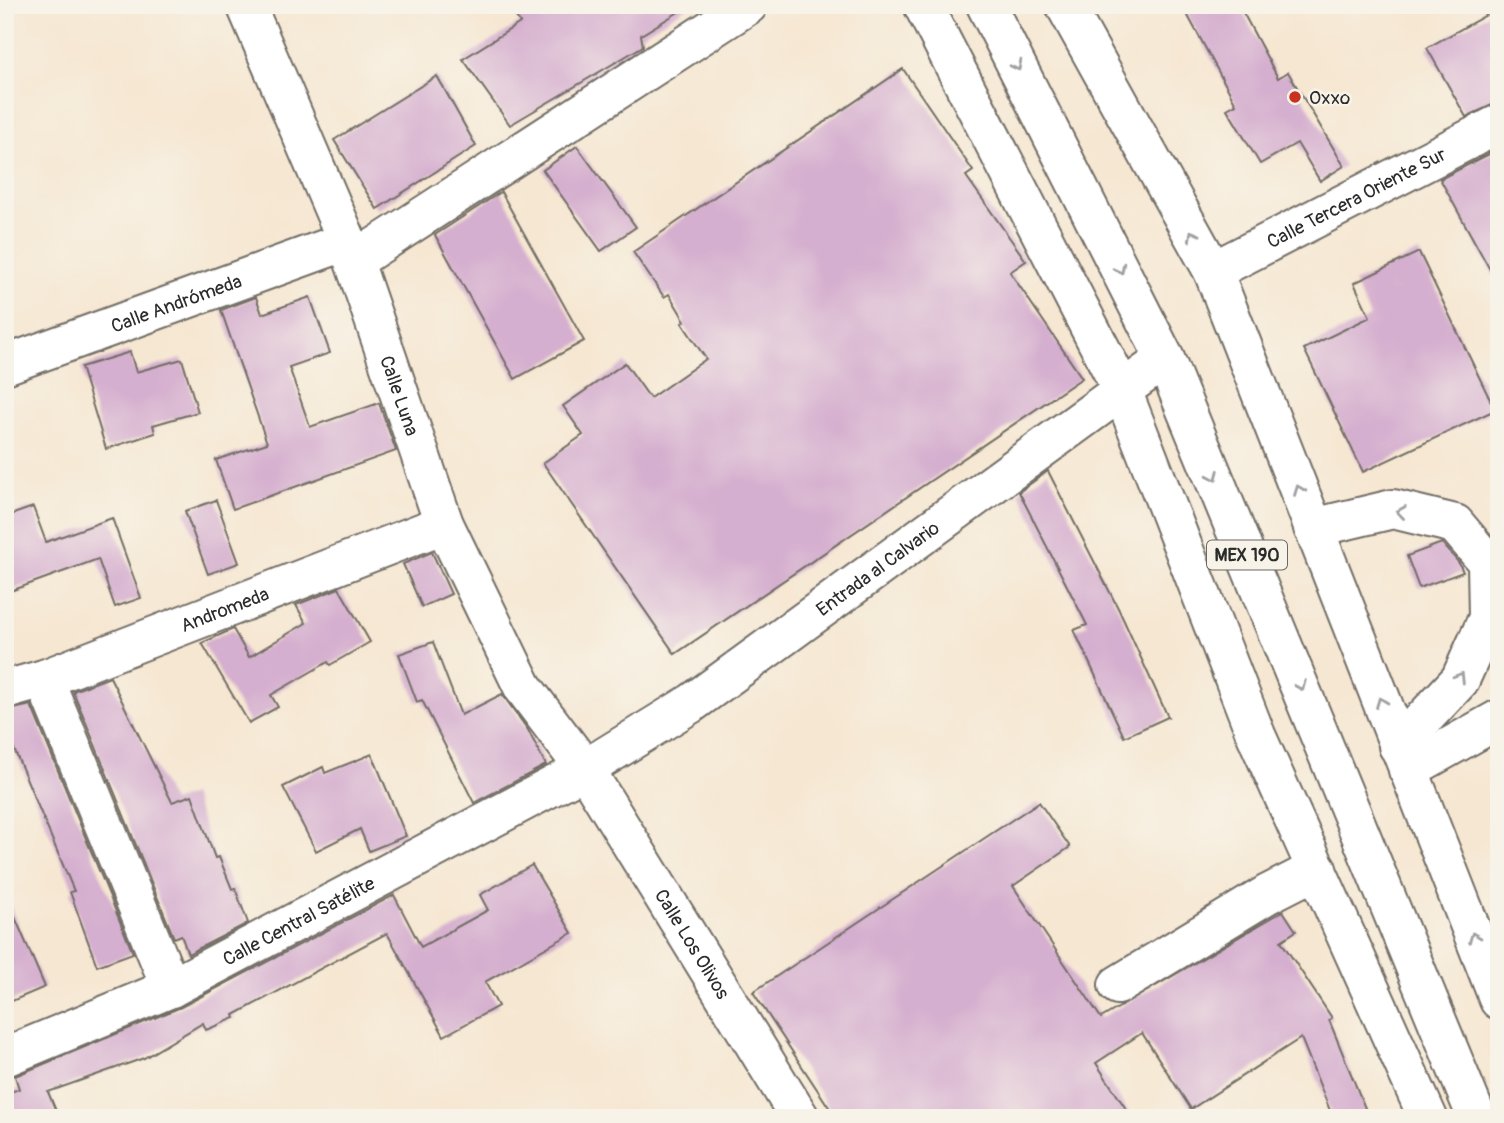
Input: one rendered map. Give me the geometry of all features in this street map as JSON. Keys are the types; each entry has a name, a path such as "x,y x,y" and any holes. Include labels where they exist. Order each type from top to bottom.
{"street":[{"name":"Calle Luna","path":"246,5 351,251 444,524 523,687 585,769"},
{"name":"Calle Andrómeda","path":"5,365 351,251 748,5"},
{"path":"923,5 1122,390 1256,735 1428,1118"},
{"name":"MEX 190","path":"986,5 1165,359 1478,1118"},
{"path":"1065,5 1213,271 1499,1000"},
{"name":"Calle Tercera Oriente Sur","path":"1213,271 1499,124"},
{"name":"Entrada al Calvario","path":"585,769 692,703 1165,359"},
{"path":"1314,528 1393,509 1455,524 1487,562 1488,618 1460,680 1403,758"},
{"name":"Andromeda","path":"5,690 44,679 444,524"},
{"path":"44,679 171,988"},
{"path":"1403,758 1499,719"},
{"name":"Calle Central Satélite","path":"5,1057 171,988 585,769"},
{"name":"Calle Los Olivos","path":"585,769 800,1118"},
{"path":"1118,985 1268,894 1317,869"}],"building":[{"path":"509,5 690,5 641,35 643,46 510,125 463,59 520,23"},
{"path":"1182,5 1239,5 1278,78 1288,72 1344,166 1320,181 1297,143 1260,164 1227,109 1236,104"},
{"path":"1499,8 1499,102 1466,117 1427,48"},
{"path":"903,69 973,171 966,176 1026,261 1010,272 1082,378 675,654 543,463 583,435 563,406 625,363 650,398 706,359 682,323 685,321 669,294 664,297 633,252"},
{"path":"437,76 476,146 377,209 334,140"},
{"path":"577,146 636,227 601,251 543,170"},
{"path":"1499,149 1499,286 1440,179"},
{"path":"501,192 584,341 515,379 435,235"},
{"path":"1419,252 1495,410 1363,472 1304,349 1370,317 1354,283"},
{"path":"256,297 262,314 310,297 330,353 289,367 310,427 379,403 396,451 233,509 216,460 267,443 221,310"},
{"path":"130,352 136,372 182,359 198,412 153,425 155,433 106,449 81,367"},
{"path":"1048,471 1119,610 1168,717 1124,737 1074,630 1087,625 1019,492"},
{"path":"216,500 239,563 208,574 185,511"},
{"path":"33,507 46,542 112,518 141,598 115,607 98,559 5,593 5,517"},
{"path":"1442,543 1463,572 1419,588 1407,556"},
{"path":"432,552 451,594 422,607 403,564"},
{"path":"339,588 370,642 330,665 328,662 271,695 278,707 249,723 202,643 233,629 249,657 306,623 296,605"},
{"path":"433,642 461,715 502,694 528,730 546,765 474,803 422,700 417,702 399,654"},
{"path":"110,677 172,802 192,795 215,858 219,857 232,889 235,888 248,923 188,954 181,935 174,938 73,691"},
{"path":"31,705 133,953 97,966 70,892 74,891 5,728 5,711"},
{"path":"372,754 406,836 369,851 360,829 316,851 283,787 323,767 325,773"},
{"path":"1039,802 1070,847 1013,886 1101,1018 1283,911 1296,931 1281,941 1332,1018 1329,1020 1369,1118 1333,1118 1301,1038 1191,1109 1142,1033 1096,1063 1132,1118 836,1118 753,992"},
{"path":"532,865 572,933 485,982 498,1006 444,1036 387,933 234,1015 235,1018 206,1030 203,1023 144,1058 48,1092 59,1118 5,1118 5,1094 19,1089 15,1076 181,1007 394,895 421,947 488,910 480,895"},
{"path":"5,894 45,987 5,1004"}],"place":[{"name":"Oxxo","path":"1295,97"}]}
